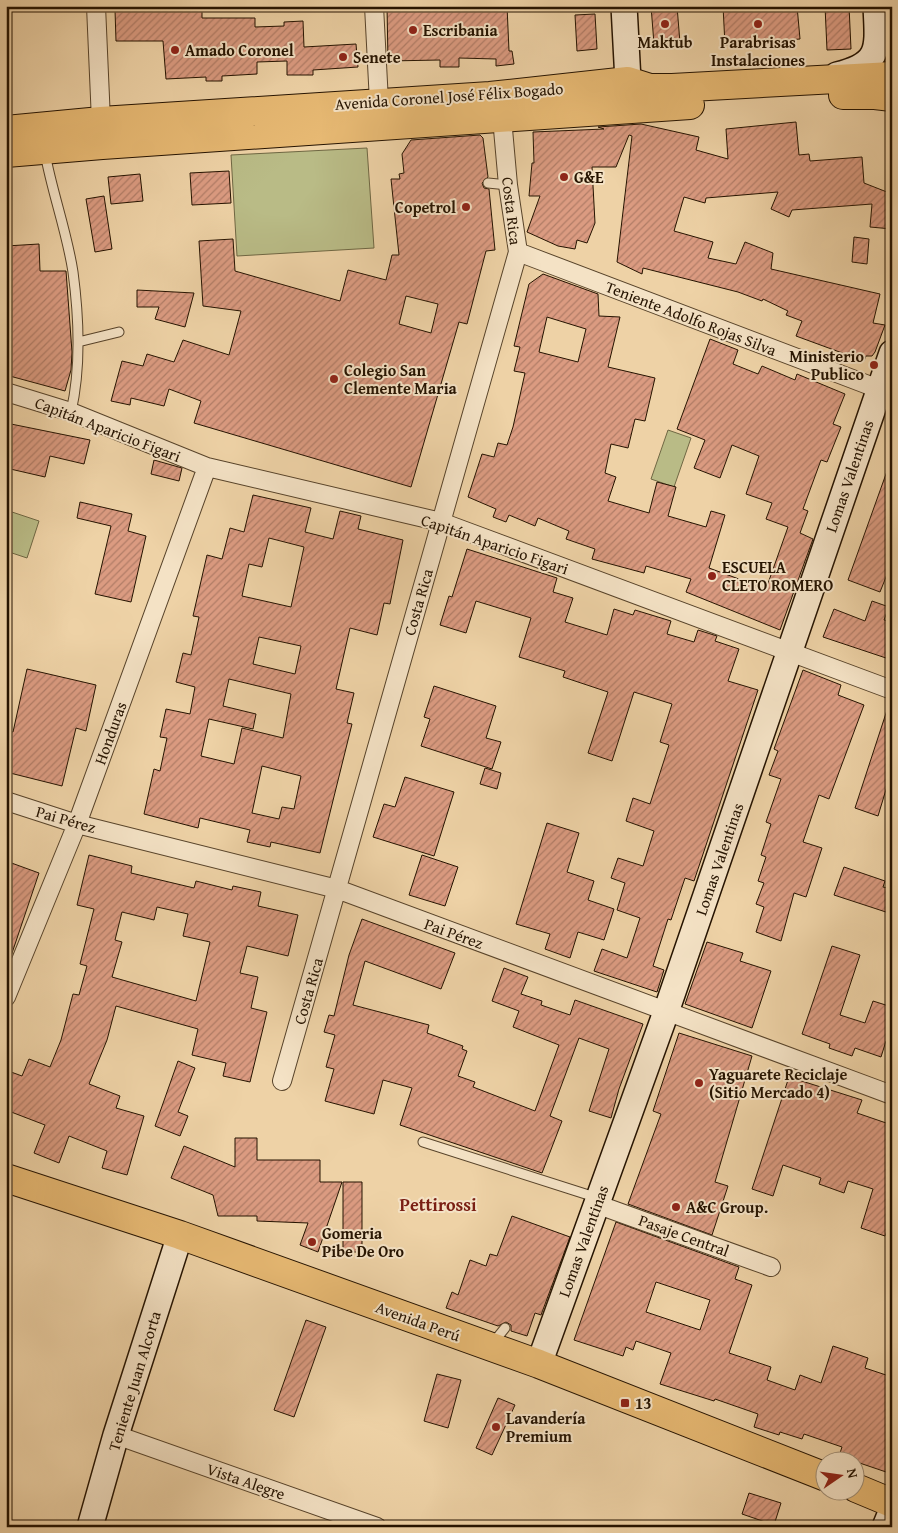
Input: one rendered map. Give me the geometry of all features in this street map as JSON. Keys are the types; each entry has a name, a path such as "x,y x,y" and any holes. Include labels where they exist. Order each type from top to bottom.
{"main road":[{"name":"Avenida Coronel José Félix Bogado","path":"6,130 101,121 490,96 628,81 650,88 665,88 822,78 892,76"},
{"path":"595,111 628,81"},
{"name":"Avenida Coronel José Félix Bogado","path":"6,153 404,128 595,111 857,94 892,97"},
{"name":"Avenida Perú","path":"6,1178 498,1337 539,1364 816,1473"},
{"path":"866,1492 892,1503"}],"street":[{"path":"96,6 101,121"},
{"path":"374,6 379,102"},
{"path":"624,6 628,81"},
{"path":"822,78 852,71 866,65 872,57 876,41 876,6"},
{"name":"Costa Rica","path":"282,1081 518,252 508,185 502,118"},
{"name":"Teniente Adolfo Rojas Silva","path":"518,252 885,391"},
{"name":"Lomas Valentinas","path":"539,1364 558,1301 598,1201 666,1012 790,652 885,391 892,353"},
{"name":"Capitán Aparicio Figari","path":"6,392 71,412 207,468 441,522 892,690"},
{"name":"Honduras","path":"6,997 77,824 207,468"},
{"name":"Pai Pérez","path":"6,801 77,824 337,889 892,1095"},
{"name":"Pasaje Central","path":"598,1201 771,1267"},
{"name":"Teniente Juan Alcorta","path":"90,1527 116,1436 180,1235"},
{"name":"Vista Alegre","path":"116,1436 377,1527"},
{"path":"885,1527 892,1510"}],"lane":[{"path":"44,150 73,271 78,342 76,390 71,412"},
{"path":"488,183 508,185"},
{"path":"78,342 119,332"},
{"path":"423,1142 598,1201"}],"green space":[{"path":"367,148 374,248 237,256 231,155"},
{"path":"668,430 691,438 674,487 651,479"},
{"path":"6,510 39,521 27,558 6,551"}],"building":[{"path":"117,6 202,6 202,18 255,18 255,27 284,26 284,22 303,21 304,47 356,44 358,67 313,70 313,75 287,75 287,61 257,62 257,74 222,76 222,81 206,81 206,77 166,79 163,41 116,41 115,10"},
{"path":"387,6 507,6 509,51 512,51 514,64 496,66 496,59 459,58 459,67 440,67 440,60 388,61"},
{"name":"Maktub","path":"651,6 677,6 680,43 654,44"},
{"name":"Parabrisas Instalaciones","path":"723,6 797,6 800,39 725,45"},
{"path":"825,6 849,6 851,49 827,50"},
{"path":"595,14 597,49 577,51 575,15"},
{"path":"796,122 799,155 809,154 810,161 862,157 864,183 892,194 892,229 870,227 872,204 792,210 789,217 771,209 778,192 706,198 705,203 684,197 674,231 713,242 708,258 736,264 745,242 773,253 771,269 880,294 873,323 885,325 875,352 872,356 866,356 864,361 796,336 802,321 786,315 788,311 763,299 762,301 738,292 643,268 642,274 617,262 632,136 629,135 616,167 592,167 595,223 587,243 577,240 575,249 558,246 527,232 540,196 529,196 532,163 534,163 533,132 604,129 598,127 641,124 699,137 696,150 728,159 726,129"},
{"path":"480,135 483,138 488,177 482,183 484,188 489,189 495,250 486,251 467,324 459,322 411,487 194,423 201,401 169,389 164,406 131,398 130,405 111,401 122,361 143,366 147,354 174,362 183,340 229,355 241,311 203,306 199,241 233,239 235,271 340,301 348,270 386,280 392,255 399,255 391,179 400,179 399,174 404,173 402,154 411,140","holes":["406,296 438,304 431,333 399,324"]},
{"path":"229,171 231,203 192,205 190,173"},
{"path":"140,174 143,201 111,204 108,177"},
{"path":"104,196 112,249 95,252 86,199"},
{"path":"854,237 869,239 867,264 852,262"},
{"path":"39,244 40,271 66,271 72,352 71,370 65,391 6,375 6,246"},
{"path":"543,274 598,294 599,316 620,317 608,367 655,378 645,421 635,419 628,448 611,444 605,473 616,477 608,501 649,513 657,482 676,487 668,516 706,527 711,511 725,515 709,568 766,589 788,527 766,519 772,503 746,494 759,456 732,445 720,478 694,468 705,440 677,429 710,339 738,350 733,364 758,374 762,366 795,380 797,374 845,394 833,424 841,427 827,462 821,460 803,509 808,511 800,533 813,539 780,630 686,592 691,579 646,566 644,573 592,559 595,549 566,539 569,531 538,518 535,526 509,515 506,522 493,517 496,509 468,497 482,454 494,457 498,443 507,445 513,427 525,373 514,371 520,347 514,346 529,284","holes":["547,317 586,329 578,362 539,352"]},
{"path":"137,290 194,293 185,327 155,319 159,307 137,307"},
{"path":"6,423 90,440 84,464 50,456 45,477 6,468"},
{"path":"154,460 182,468 179,481 151,474"},
{"path":"891,460 892,562 880,592 848,580"},
{"path":"253,495 311,508 305,532 333,539 340,511 361,516 358,529 403,540 390,604 384,603 377,635 350,628 336,689 354,693 347,723 352,724 320,853 271,842 270,847 247,842 250,830 200,818 198,828 144,814 154,769 160,771 167,738 160,737 166,709 190,714 195,687 176,682 183,653 191,655 199,617 193,616 207,555 222,559 230,528 244,532","holes":["269,538 304,547 291,607 242,596 249,564 262,567","259,637 301,646 295,674 253,664","229,679 291,694 283,738 242,728 234,764 201,756 209,719 253,729 256,714 223,706","262,766 301,776 294,809 282,807 279,819 252,813"]},
{"path":"80,502 132,514 128,531 146,536 131,602 95,594 111,526 77,518"},
{"path":"467,549 557,578 553,592 573,598 565,622 607,635 614,609 633,615 635,610 671,621 667,634 694,642 698,630 717,636 715,641 739,649 728,681 758,690 694,881 685,878 671,920 668,919 653,966 664,970 657,992 594,971 602,949 627,958 640,918 617,910 625,883 611,878 618,858 643,866 654,831 626,821 633,798 650,804 669,745 660,742 672,704 634,692 612,761 588,753 608,692 563,677 565,671 519,657 531,618 476,601 466,633 440,625 449,596 452,597"},
{"path":"872,601 889,607 884,620 892,622 892,660 823,637 834,609 865,621"},
{"path":"27,669 96,685 86,731 76,728 62,786 6,772 6,731 13,732"},
{"path":"803,670 841,685 838,695 864,705 829,799 819,795 803,842 822,848 806,897 794,893 781,941 756,932 764,907 756,904 764,883 758,881 766,857 761,855 771,824 766,822 781,779 769,775 778,751 774,749"},
{"path":"434,686 496,706 486,738 501,742 492,769 421,746 430,719 424,717"},
{"path":"889,704 892,705 892,785 888,783 878,816 855,808"},
{"path":"485,768 501,773 497,789 480,784"},
{"path":"405,777 454,792 434,856 373,837 384,804 395,807"},
{"path":"547,823 579,833 567,872 594,881 588,900 614,909 604,940 578,932 570,958 545,949 550,934 516,924"},
{"path":"89,855 132,866 131,873 194,888 196,881 232,890 233,886 261,892 258,906 298,915 288,956 247,946 240,973 258,977 251,1008 267,1012 250,1082 223,1076 226,1063 192,1055 198,1029 116,1006 107,1040 89,1084 120,1096 116,1108 144,1116 127,1175 102,1168 107,1151 69,1136 59,1163 34,1153 45,1125 6,1110 6,1085 11,1072 22,1076 29,1059 50,1067 61,1040 73,994 79,995 87,966 80,964 94,909 77,905","holes":["157,907 188,914 183,936 210,942 196,1001 112,977 122,942 115,940 122,912 154,920"]},
{"path":"422,855 458,867 445,906 409,895"},
{"path":"6,861 39,873 9,962 6,962"},
{"path":"844,867 885,881 883,887 892,889 892,914 834,895"},
{"path":"362,919 455,953 441,989 365,961 353,1005 429,1025 427,1033 463,1046 462,1049 467,1051 458,1076 475,1082 473,1087 535,1111 559,1045 513,1027 519,1011 492,1001 504,968 528,977 521,994 542,1001 541,1005 570,1015 575,1000 643,1024 619,1089 611,1118 589,1111 609,1049 579,1038 550,1116 562,1121 542,1173 400,1125 412,1088 383,1080 374,1114 325,1101 334,1069 326,1067 335,1035 324,1032 329,1015 334,1016 349,955"},
{"path":"707,942 743,953 740,961 771,971 752,1028 685,1004"},
{"path":"832,946 860,955 840,1015 865,1023 873,1001 892,1007 892,1042 886,1041 881,1057 855,1048 852,1056 829,1048 830,1044 802,1034"},
{"path":"679,1033 752,1056 715,1182 728,1186 712,1235 628,1204 661,1114 653,1111"},
{"path":"178,1061 195,1068 178,1112 188,1116 180,1136 155,1126"},
{"path":"789,1077 862,1100 857,1113 892,1125 892,1217 885,1236 861,1228 873,1189 848,1181 844,1193 819,1184 821,1178 783,1165 773,1196 752,1189"},
{"path":"235,1138 257,1138 257,1160 320,1160 320,1182 342,1182 318,1252 300,1245 308,1223 257,1221 257,1216 218,1216 213,1195 171,1178 184,1146 235,1167"},
{"path":"343,1182 362,1182 362,1252 343,1252"},
{"path":"512,1216 570,1237 541,1315 535,1313 527,1336 511,1331 511,1325 506,1322 498,1326 446,1308 452,1292 458,1295 470,1260 486,1266 490,1254 497,1256"},
{"path":"616,1222 739,1267 735,1279 752,1285 729,1353 771,1367 767,1380 795,1390 800,1375 821,1383 833,1346 868,1358 865,1368 892,1377 892,1474 866,1465 866,1450 841,1450 842,1447 804,1434 802,1439 780,1432 779,1435 754,1427 758,1414 715,1399 714,1401 660,1384 671,1353 636,1341 633,1350 626,1347 623,1356 574,1340","holes":["656,1282 710,1300 700,1330 646,1312"]},
{"path":"306,1320 326,1327 294,1417 274,1410"},
{"path":"437,1374 461,1380 448,1428 424,1421"},
{"name":"Lavandería Premium","path":"498,1398 515,1405 492,1455 476,1448"},
{"path":"749,1493 781,1503 774,1525 742,1514"}],"place":[{"name":"Maktub","path":"665,24"},
{"name":"Parabrisas Instalaciones","path":"758,24"},
{"name":"Escribania","path":"413,30"},
{"name":"Amado Coronel","path":"175,50"},
{"name":"Senete","path":"343,57"},
{"name":"G&E","path":"564,177"},
{"name":"Copetrol","path":"466,207"},
{"name":"Ministerio Publico","path":"874,365"},
{"name":"Colegio San Clemente Maria","path":"334,379"},
{"name":"ESCUELA CLETO ROMERO","path":"712,576"},
{"name":"Yaguarete Reciclaje (Sitio Mercado 4)","path":"699,1083"},
{"name":"A&C Group.","path":"676,1207"},
{"name":"Gomeria Pibe De Oro","path":"312,1242"},
{"name":"13","path":"625,1403"},
{"name":"Lavandería Premium","path":"496,1427"}],"district":[{"name":"Pettirossi","path":"438,1205"}]}
